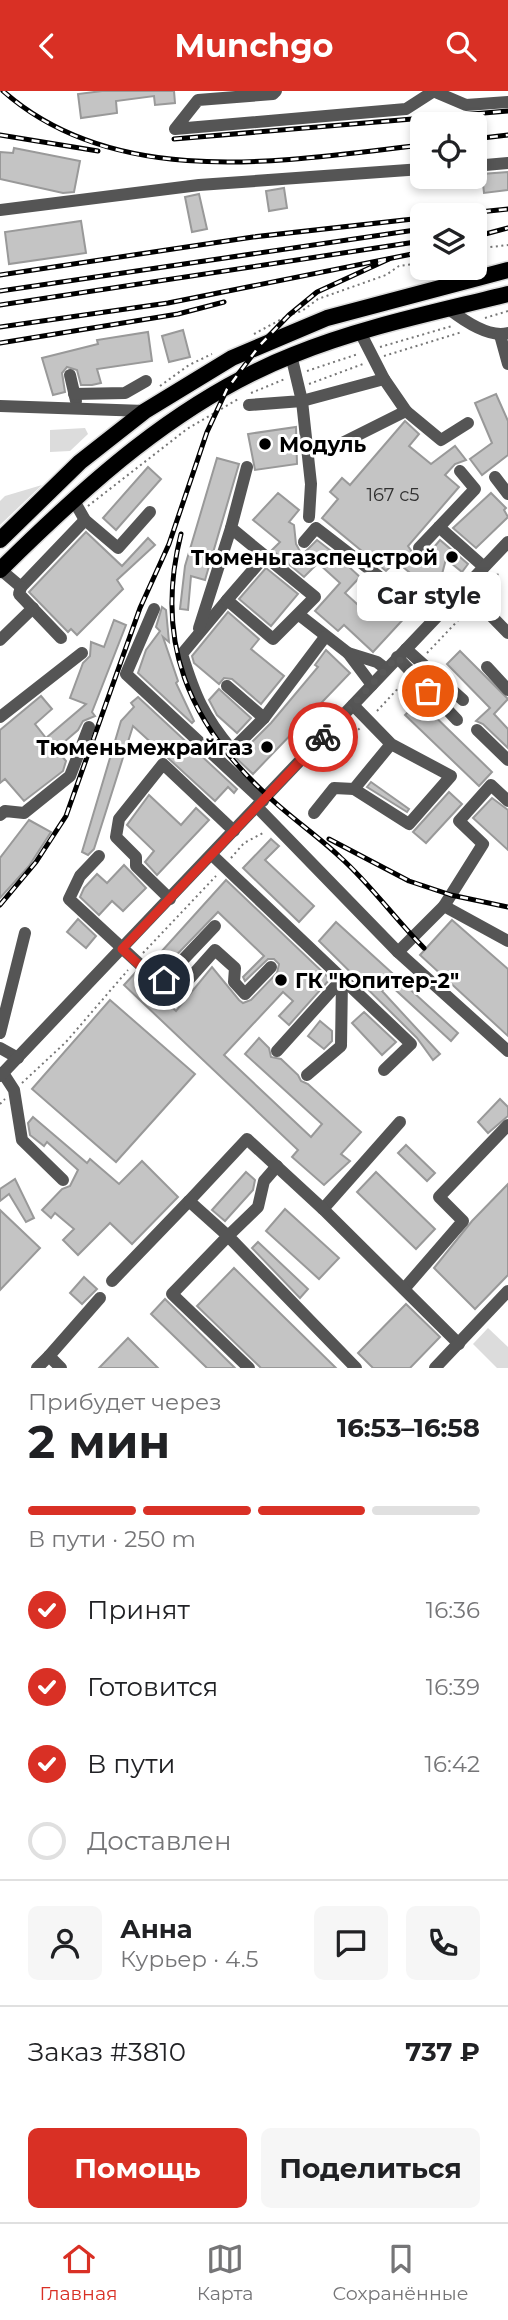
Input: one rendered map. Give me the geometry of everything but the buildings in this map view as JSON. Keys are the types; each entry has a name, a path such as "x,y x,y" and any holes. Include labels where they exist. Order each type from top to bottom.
{"main road":[{"path":"0,540 80,462 145,411 232,358 289,332 327,319 508,270"},
{"path":"1,570 54,517 79,510 139,445 193,408 291,355 360,333 508,294"},
{"path":"44,498 55,502 54,517"}],"street":[{"path":"276,91 273,94 198,100 175,129 406,109 433,91 466,105 508,102"},
{"path":"487,165 508,163"},
{"path":"0,210 199,185 410,170"},
{"path":"449,309 462,320 504,334 508,364"},
{"path":"360,333 384,379 405,411 441,440 468,423"},
{"path":"291,355 301,394 311,484 309,517"},
{"path":"70,375 78,408"},
{"path":"243,402 384,379"},
{"path":"74,394 125,393 146,381"},
{"path":"0,406 145,411"},
{"path":"326,451 405,411"},
{"path":"197,636 247,467"},
{"path":"419,548 475,489 460,471"},
{"path":"495,477 508,494"},
{"path":"61,638 19,594 21,587 79,510 118,548 150,512"},
{"path":"439,527 491,566"},
{"path":"227,600 273,639 315,597 231,528"},
{"path":"304,542 316,528 434,619"},
{"path":"62,1180 22,1140 14,1090 2,1075 434,619 464,588 491,566 508,541"},
{"path":"265,556 182,654 206,719 232,750 264,718 325,637"},
{"path":"1,570 21,587"},
{"path":"464,588 508,633"},
{"path":"0,640 33,608"},
{"path":"154,609 125,674 260,804 275,824 398,951 508,1051"},
{"path":"298,614 348,653 377,662 386,669"},
{"path":"0,717 82,653"},
{"path":"348,653 372,685"},
{"path":"402,653 420,661 463,700"},
{"path":"402,653 412,674 457,720"},
{"path":"487,667 508,690"},
{"path":"227,686 264,718"},
{"path":"314,813 334,788 354,789 409,824 451,776 391,744 353,705"},
{"path":"0,815 5,811 24,813 70,776 89,727"},
{"path":"477,730 508,760"},
{"path":"354,789 391,744"},
{"path":"170,899 136,866 136,857 116,837 119,819 163,764 234,831"},
{"path":"497,780 508,790"},
{"path":"398,951 444,906 483,844 459,821 491,785 508,801"},
{"path":"212,855 411,1044 384,1070"},
{"path":"99,856 80,876 69,899 174,996 215,950 235,968 234,982 245,994 271,967"},
{"path":"444,906 508,941"},
{"path":"160,984 215,926"},
{"path":"0,1033 25,933"},
{"path":"277,1051 342,979"},
{"path":"307,1075 341,1046 342,979"},
{"path":"2,1046 18,1058"},
{"path":"323,1209 400,1122"},
{"path":"404,1289 463,1220 439,1197 508,1125"},
{"path":"113,1281 247,1139 323,1209 459,1344"},
{"path":"249,1368 172,1294 258,1207 264,1181 277,1166"},
{"path":"189,1201 228,1236 356,1368"},
{"path":"435,1368 508,1291"},
{"path":"37,1368 100,1298"},
{"path":"49,1356 61,1368"}],"path":[{"path":"487,247 508,245"},
{"path":"476,321 508,311"},
{"path":"79,510 187,429 297,374 371,355 465,330 451,326 371,355 301,394"},
{"path":"420,661 498,577 491,566"},
{"path":"311,765 325,762 412,674"},
{"path":"0,1104 66,1042 244,843 266,832 275,824"}],"shaded area":[{"path":"85,428 88,434 70,451 50,452 50,430"},
{"path":"42,485 0,525 0,501 5,496"},
{"path":"488,1328 508,1347 508,1368 497,1368 473,1344"}],"railway":[{"path":"3,91 48,123 97,144 149,156 204,161 259,161 410,146"},
{"path":"174,139 508,111"},
{"path":"0,135 98,151"},
{"path":"487,137 508,135"},
{"path":"487,211 508,209"},
{"path":"0,275 253,237 410,219"},
{"path":"487,234 508,228"},
{"path":"0,291 410,231"},
{"path":"0,305 410,243"},
{"path":"0,327 168,303 410,254"},
{"path":"0,905 36,862 66,816 140,608 169,544 207,432 227,389 260,345 289,315 317,292 389,259"},
{"path":"0,343 178,314 224,302"},
{"path":"181,534 174,573 172,610 176,645 184,678 198,709 240,768 277,804 352,868 424,948"},
{"path":"329,839 409,881 451,895 508,907"}],"way so far":[{"path":"323,737 397,657 428,691"}],"place":[{"name":"Модуль","path":"265,444"},
{"name":"Тюменьгазспецстрой","path":"452,557"},
{"name":"Car style","path":"428,691"},
{"name":"Тюменьмежрайгаз","path":"267,747"},
{"name":"ГК \"Юпитер-2\"","path":"281,980"}],"route":[{"path":"164,980 160,984 122,949 323,737"}]}
